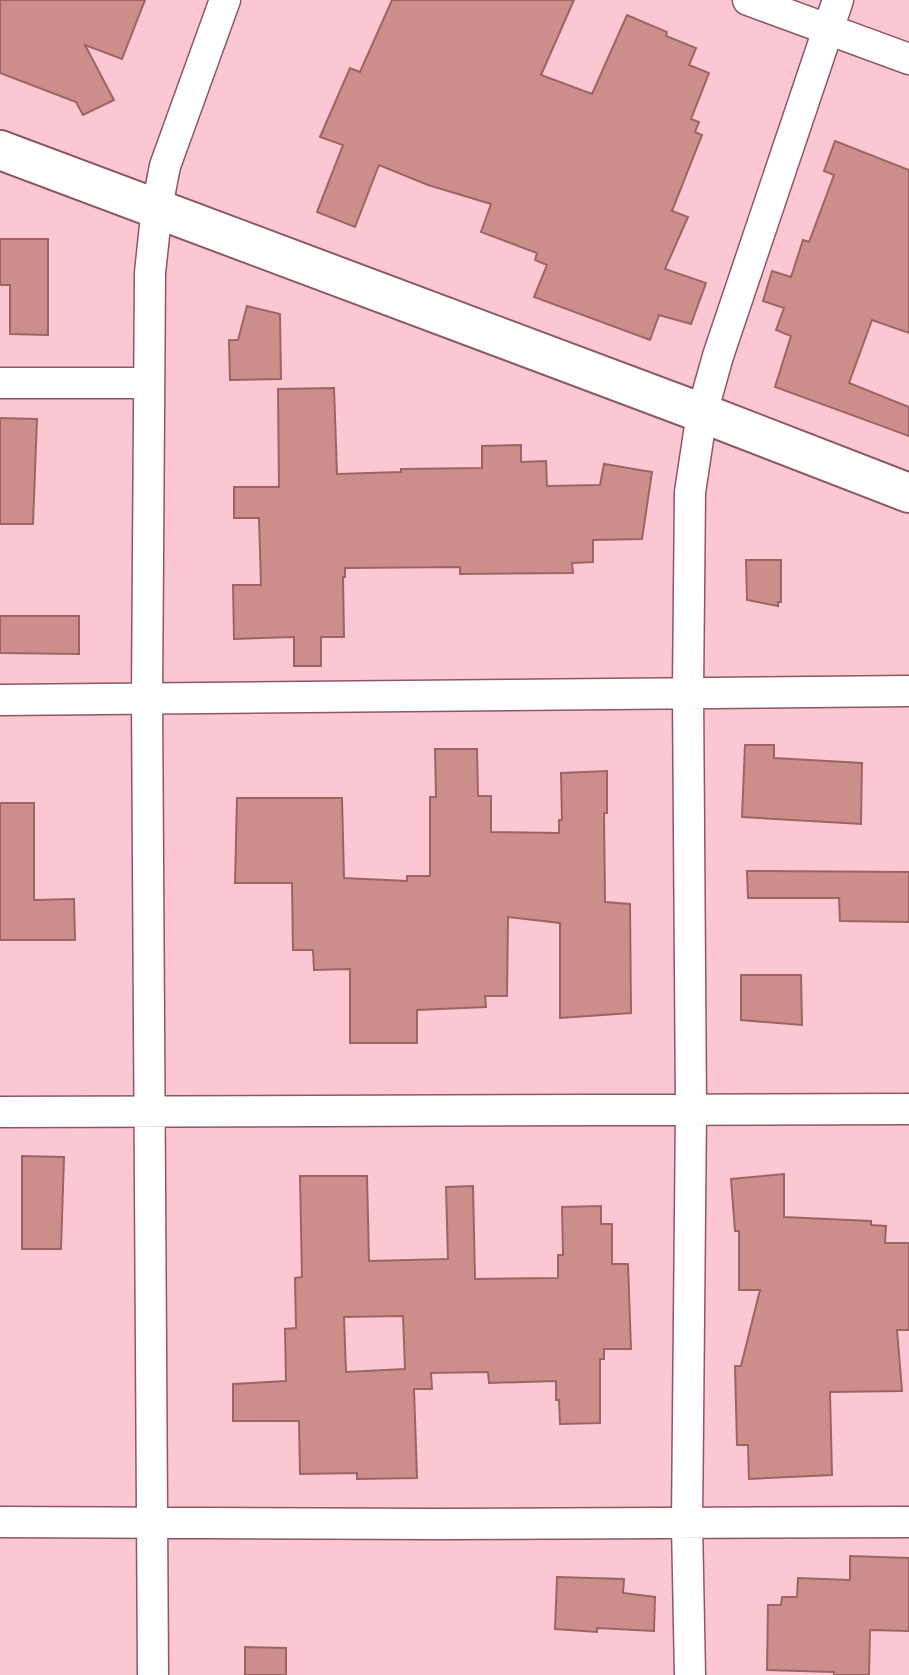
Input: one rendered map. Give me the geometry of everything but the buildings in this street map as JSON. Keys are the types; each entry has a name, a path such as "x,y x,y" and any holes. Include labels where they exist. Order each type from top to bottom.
{"street":[{"path":"153,1675 147,697 150,273 157,207 165,166 225,0"},
{"path":"748,0 909,59"},
{"path":"690,1675 687,1524 691,1109 688,691 690,492 702,413 718,356 838,0"},
{"path":"0,150 909,493"},
{"path":"0,383 149,383"},
{"path":"0,700 688,691 909,691"},
{"path":"0,1112 909,1109"},
{"path":"0,1522 909,1522"}]}
